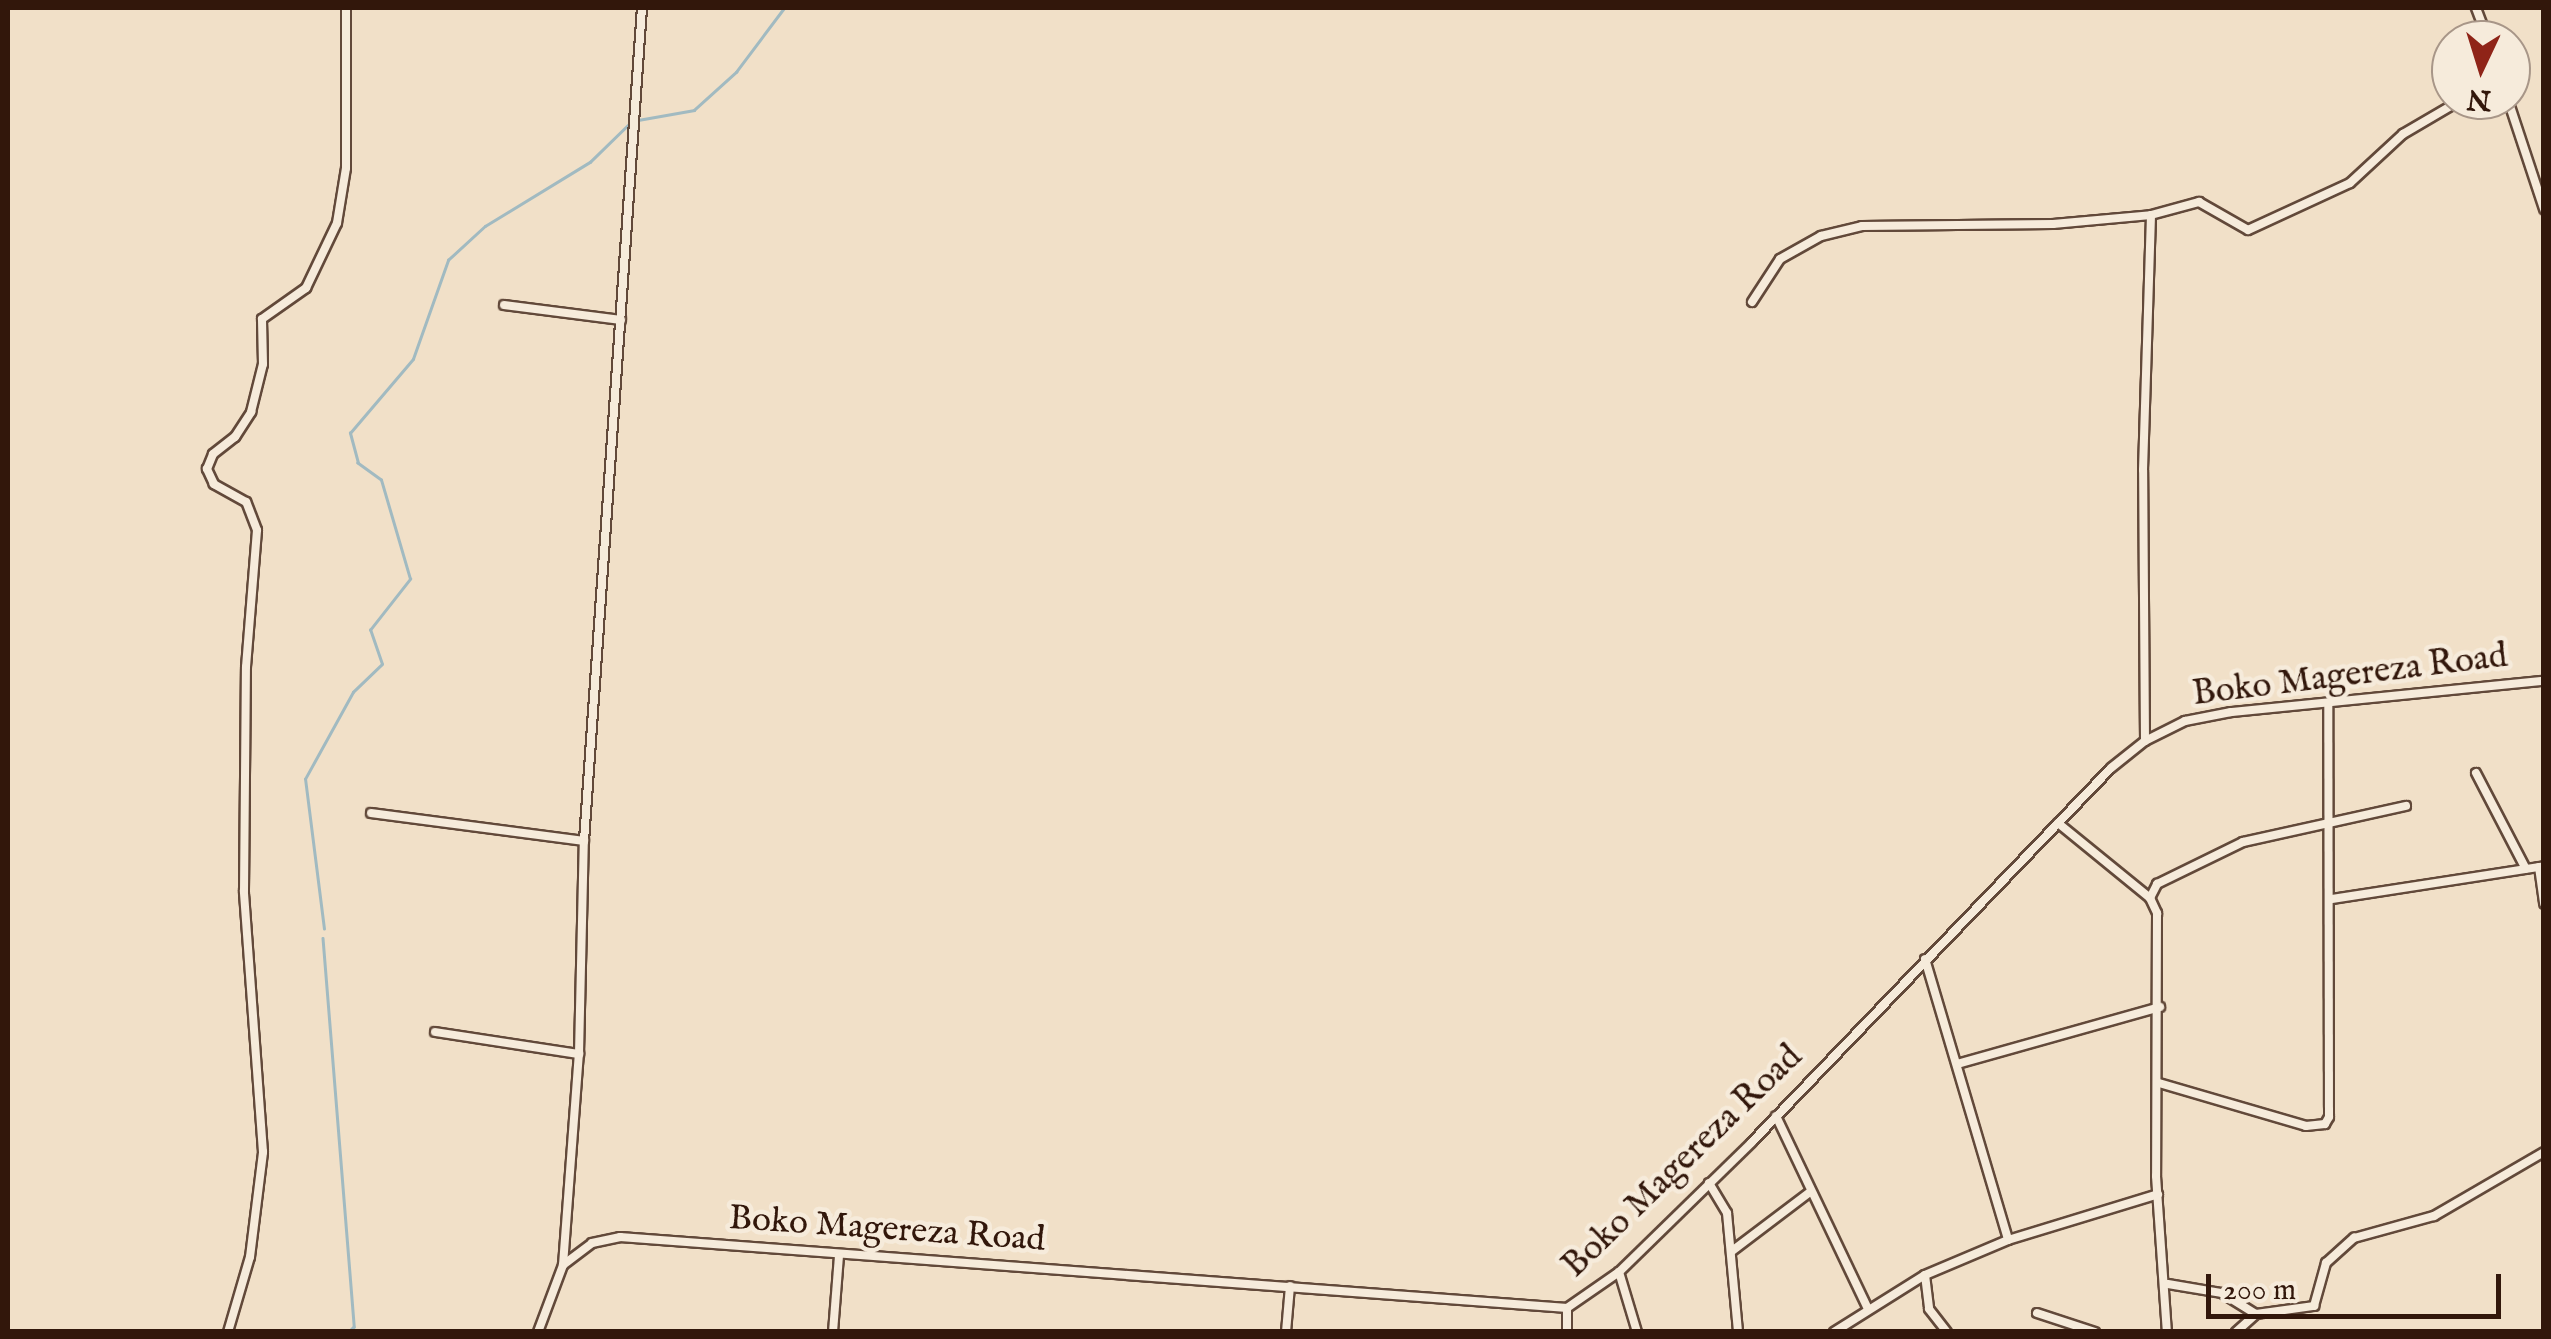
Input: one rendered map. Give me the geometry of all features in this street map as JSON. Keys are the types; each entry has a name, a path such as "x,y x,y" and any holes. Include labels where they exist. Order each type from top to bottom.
{"street":[{"path":"228,1332 250,1257 262,1152 244,891 246,667 257,530 246,502 214,484 207,469 212,454 235,437 251,412 263,364 262,319 306,288 337,223 346,168 346,8"},
{"path":"538,1332 564,1266 579,1054 584,842 642,8"},
{"path":"1752,302 1780,260 1841,230 2151,215 2200,202 2228,223 2248,230 2350,183 2404,134 2431,118"},
{"path":"2515,120 2544,209"},
{"path":"2145,741 2143,470 2151,215"},
{"path":"504,305 621,320"},
{"name":"Boko Magereza Road","path":"564,1266 592,1242 620,1237 1567,1308 1619,1272 1710,1183 2058,823 2145,741 2186,721 2231,712 2544,680"},
{"path":"2159,1083 2306,1126 2325,1124 2333,1088 2328,704"},
{"path":"2476,773 2526,868"},
{"path":"2140,890 2244,842 2406,806"},
{"path":"371,813 584,842"},
{"path":"2058,823 2150,898 2161,946 2158,1194 2168,1284 2167,1332"},
{"path":"2332,899 2541,867 2544,904"},
{"path":"2150,898 2157,884"},
{"path":"1925,959 2008,1240"},
{"path":"1957,1064 2160,1007"},
{"path":"435,1032 579,1054"},
{"path":"1776,1116 1868,1309"},
{"path":"2168,1284 2222,1292 2256,1314 2307,1311 2326,1263 2354,1238 2434,1216 2544,1152"},
{"path":"1710,1183 1726,1213 1738,1332"},
{"path":"1732,1251 1810,1192"},
{"path":"1834,1332 1926,1275 2008,1240 2158,1194"},
{"path":"833,1332 839,1256"},
{"path":"1619,1272 1637,1332"},
{"path":"1926,1275 1929,1309 1947,1332"},
{"path":"1286,1332 1290,1286"},
{"path":"1566,1332 1567,1308"},
{"path":"2037,1312 2095,1332"},
{"path":"2236,1332 2256,1314"}],"waterway":[{"path":"638,120 694,110 736,72 784,8"},
{"path":"324,929 305,779 353,692 382,664 370,630 410,579 381,480 358,463 350,433 413,359 448,260 485,226 590,162 631,122"},
{"path":"323,938 354,1327 349,1332"}]}
